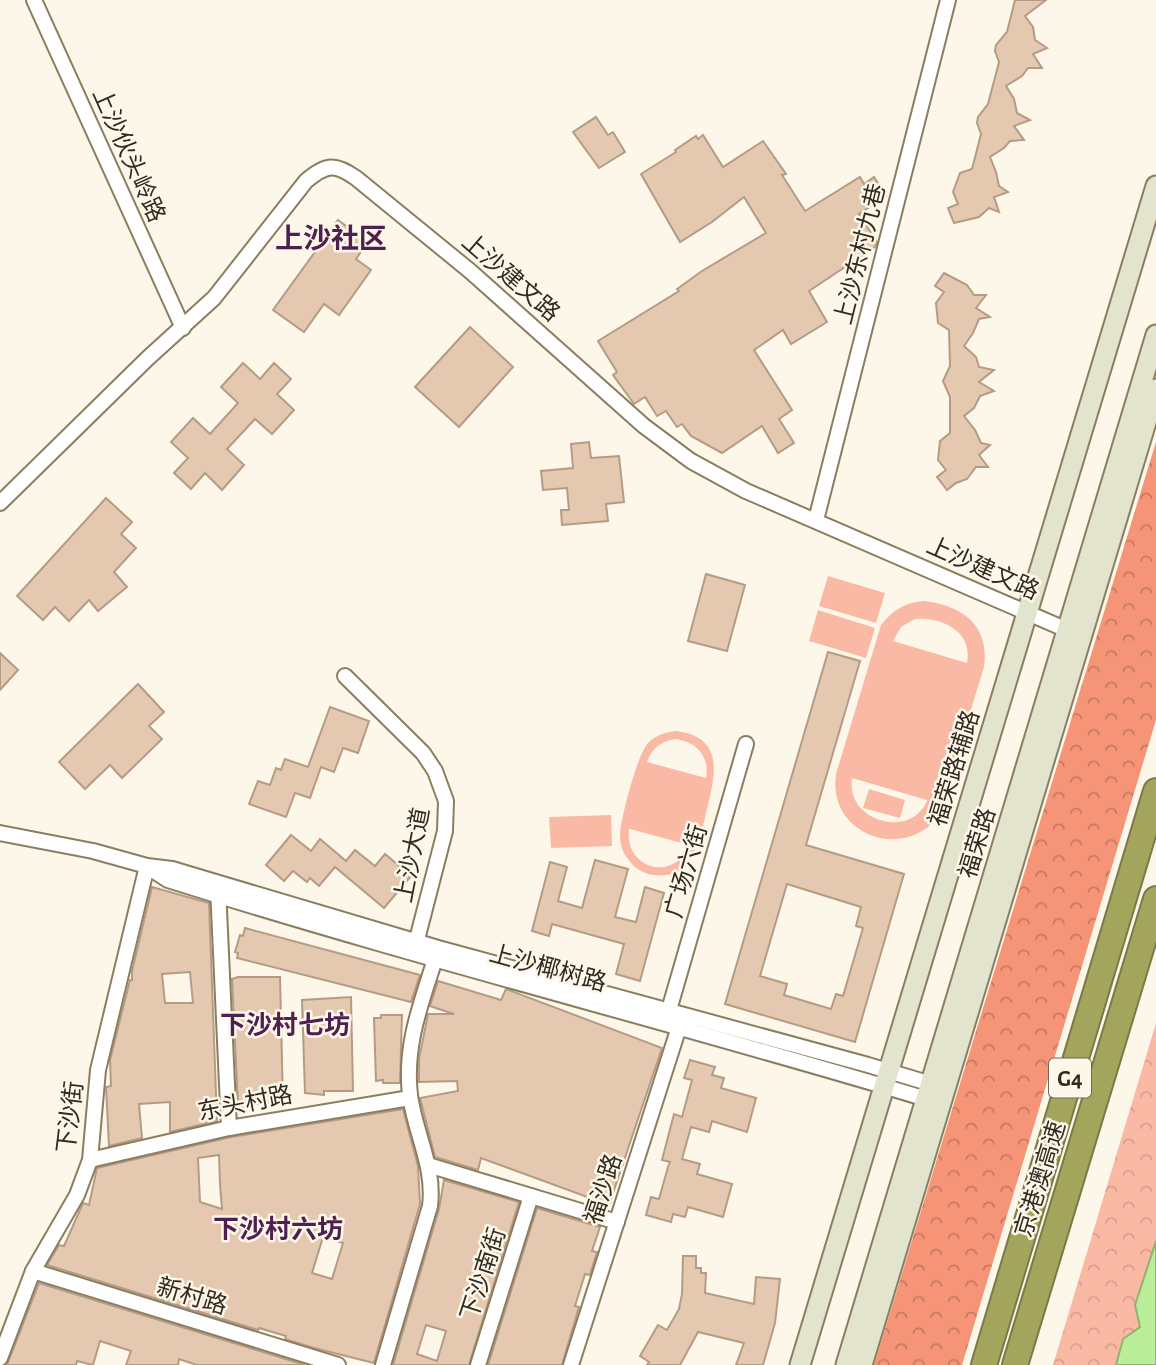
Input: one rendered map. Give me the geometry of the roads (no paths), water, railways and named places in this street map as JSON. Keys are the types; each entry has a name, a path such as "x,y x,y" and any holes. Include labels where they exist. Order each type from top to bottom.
{"highway":[{"name":"京港澳高速","path":"984,1365 1156,791"},
{"name":"京港澳高速","path":"1015,1365 1156,900"}],"main road":[{"name":"福荣路辅路","path":"800,1365 1156,186"},
{"name":"福荣路","path":"862,1365 936,1094 1074,633 1156,335"},
{"name":"福荣路","path":"1074,633 1156,389"},
{"name":"福荣路","path":"846,1365 936,1094"}],"street":[{"name":"上沙伙头岭路","path":"34,0 183,328"},
{"name":"上沙东村九巷","path":"816,520 948,0"},
{"name":"上沙建文路","path":"0,503 148,358 214,298 306,181 323,169 334,167 341,168 356,178 470,271 666,444 715,476 1074,633"},
{"name":"上沙大道","path":"345,676 423,752 435,771 446,801 445,831 415,948"},
{"name":"广场六街","path":"669,1010 746,744"},
{"name":"上沙椰树路","path":"0,833 93,851 147,866 168,880 218,889 679,1027 887,1079"},
{"name":"下沙街","path":"0,1358 33,1271 77,1195 90,1160 98,1070 147,866"},
{"path":"218,889 229,1128"},
{"name":"上沙椰树路","path":"436,954 669,1010 936,1094"},
{"path":"383,1365 430,1206 432,1179 410,1098 411,1037 436,954"},
{"name":"福沙路","path":"571,1365 679,1027"},
{"name":"东头村路","path":"90,1160 229,1128 410,1098"},
{"path":"428,1165 617,1222"},
{"name":"下沙南街","path":"478,1365 531,1196"},
{"name":"新村路","path":"33,1271 338,1365"}],"district":[{"name":"上沙社区","path":"331,238"},
{"name":"下沙村七坊","path":"285,1025"},
{"name":"下沙村六坊","path":"278,1229"}]}
